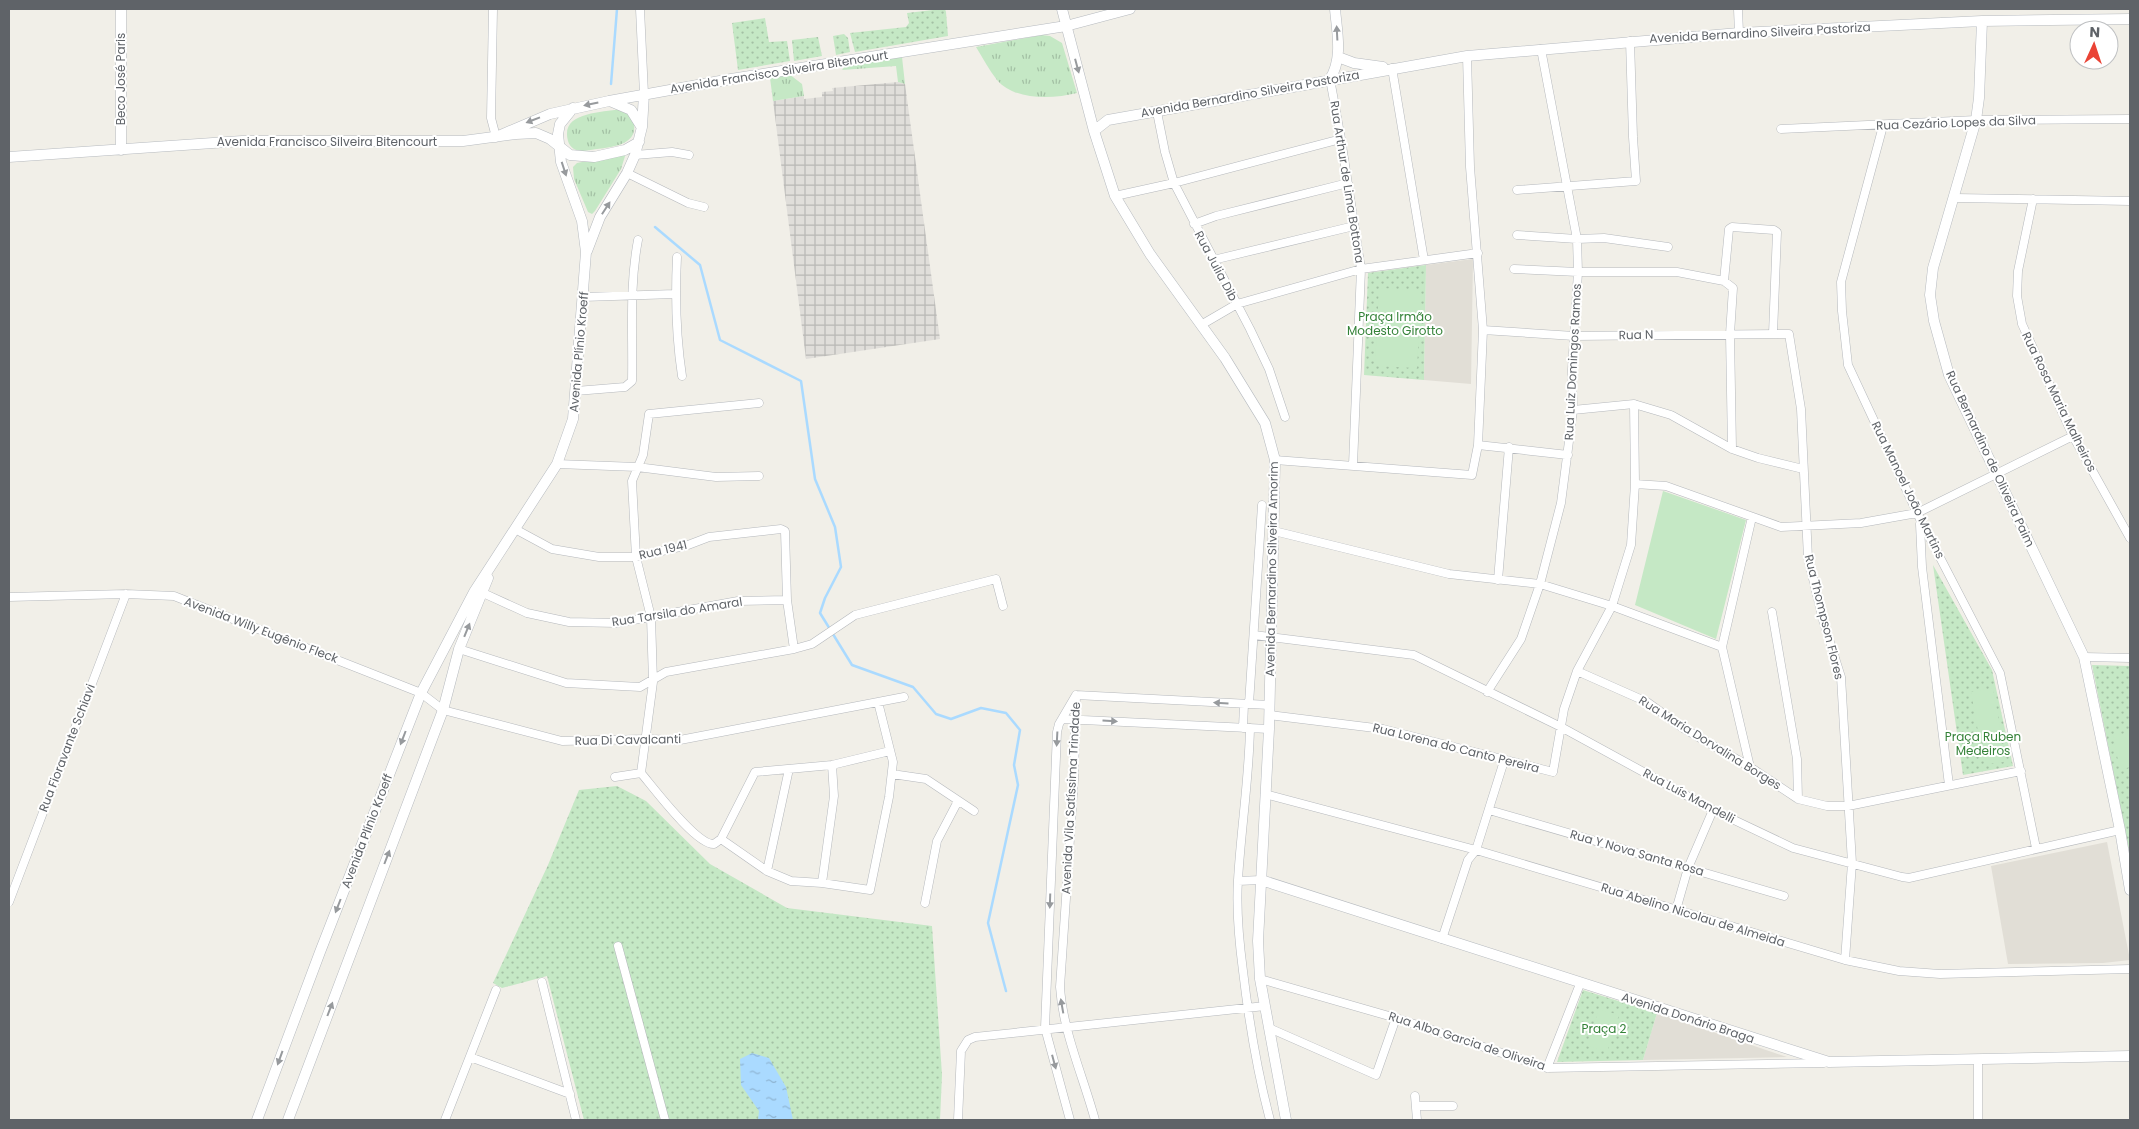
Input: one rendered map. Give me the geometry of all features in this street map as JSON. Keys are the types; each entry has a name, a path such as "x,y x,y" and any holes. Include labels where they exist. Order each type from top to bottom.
{"main road":[{"name":"Beco José Paris","path":"121,9 121,150"},
{"name":"Avenida Bernardino Silveira Amorim","path":"1062,9 1094,130 1115,196 1150,254 1201,324 1265,423 1275,460 1269,729 1258,924 1260,979 1286,1120"},
{"name":"Avenida Francisco Silveira Bitencourt","path":"496,137 550,114 572,108 644,94 1066,26 1130,9"},
{"path":"1330,79 1338,57 1335,9"},
{"name":"Avenida Bernardino Silveira Pastoriza","path":"1094,130 1108,120 1467,56 1738,33 1982,21 2130,18"},
{"name":"Rua Bernardino de Oliveira Paim","path":"1982,21 1979,98 1976,120 1955,198 1933,268 1930,295 1934,321 1949,375 2084,657 2120,830 2130,890"},
{"name":"Avenida Bernardino Silveira Pastoriza","path":"1338,57 1354,63 1392,68"},
{"name":"Avenida Plínio Kroeff","path":"586,252 600,217 627,174 635,155 642,127 644,94"},
{"path":"609,101 631,110 642,127"},
{"path":"1088,105 1108,120"},
{"name":"Avenida Plínio Kroeff","path":"257,1120 420,693 474,592 557,464 573,419 586,252 582,221 558,146 560,124 572,108"},
{"name":"Avenida Francisco Silveira Bitencourt","path":"9,157 242,141 463,141 536,133 543,135 558,146"},
{"path":"558,146 570,155 594,157 625,150 639,142"},
{"name":"Avenida Plínio Kroeff","path":"288,1120 443,710 460,649 499,552"},
{"name":"Avenida Donário Braga","path":"1261,880 1580,984 1829,1062 2130,1056"}],"street":[{"path":"494,9 491,118 496,137"},
{"path":"640,9 644,94"},
{"path":"1738,9 1738,33"},
{"path":"1517,190 1636,181 1632,137 1630,41"},
{"name":"Rua Luiz Domingos Ramos","path":"1487,692 1521,639 1540,584 1561,504 1573,410 1572,370 1578,272 1577,239 1541,49"},
{"path":"1275,460 1472,475 1478,445 1483,330 1470,167 1467,56"},
{"path":"1392,68 1424,260"},
{"name":"Rua Arthur de Lima Bottona","path":"1330,79 1361,269 1353,465"},
{"name":"Rua Julia Dib","path":"1157,112 1165,152 1174,183 1269,369 1285,417"},
{"name":"Rua Cezário Lopes da Silva","path":"1781,129 1883,126 1976,120 2130,119"},
{"name":"Rua Manoel João Martins","path":"1883,126 1842,282 1842,311 1848,365 1919,516 2000,673 2036,848"},
{"path":"1115,196 1174,183 1341,139"},
{"path":"635,155 672,152 689,155"},
{"path":"627,174 688,203 704,207"},
{"path":"1194,224 1216,216 1348,183"},
{"path":"1955,198 2130,201"},
{"name":"Rua Rosa Maria Malheiros","path":"2033,200 2018,270 2017,296 2022,324 2073,436 2130,538"},
{"path":"1213,260 1354,226"},
{"path":"1724,282 1729,229 1732,227 1774,230 1778,232 1773,334"},
{"path":"1517,235 1577,239 1604,238 1668,247"},
{"path":"576,391 625,387 632,381 631,296 638,240"},
{"path":"1201,324 1237,304 1361,269 1478,253"},
{"path":"677,257 675,294 677,344 682,376"},
{"path":"1514,269 1578,272 1677,272 1724,282 1733,288 1730,334 1732,449"},
{"path":"584,297 675,294"},
{"name":"Rua N","path":"1483,330 1574,336 1789,334"},
{"name":"Rua Thompson Flores","path":"1789,334 1800,409 1808,558 1823,620 1840,677 1852,862 1845,960"},
{"path":"759,403 649,414 643,455 632,481 636,557 651,617 653,682 641,773 672,811 705,842 717,841 767,870 791,881 822,883 870,890 889,797 893,762 878,702"},
{"path":"1573,410 1634,404 1671,415 1732,449 1758,458 1802,469"},
{"path":"1561,727 1564,709 1577,672 1612,606 1631,545 1635,484 1634,404"},
{"path":"1635,484 1666,486 1781,527 1861,523 1919,516 2073,436"},
{"path":"1478,445 1568,455"},
{"path":"1498,580 1509,448"},
{"path":"557,464 637,467 716,477 759,476"},
{"path":"1262,506 1254,635 1247,704 1250,760 1238,881 1240,941 1247,1008 1258,1072 1270,1120"},
{"path":"1919,516 1922,567 1949,785"},
{"path":"1750,767 1722,647 1752,517"},
{"name":"Rua 1941","path":"515,529 552,549 599,557 636,557 688,545 709,537 780,529 785,531 787,600"},
{"path":"1274,531 1449,574 1540,584 1612,606 1722,647"},
{"path":"460,649 566,683 640,687 653,682 666,672 794,649 812,644 855,615 996,579 1003,606"},
{"name":"Rua Tarsila do Amaral","path":"482,593 527,613 569,622 618,623 738,601 787,600"},
{"name":"Avenida Willy Eugênio Fleck","path":"9,597 126,594 174,596 420,693 443,710"},
{"name":"Rua Fioravante Schiavi","path":"9,902 126,594"},
{"path":"787,600 794,649"},
{"path":"1772,612 1797,759 1798,799"},
{"name":"Rua Luís Mandelli","path":"1254,635 1409,654 1561,727 1714,810 1793,848 1909,878 2120,830"},
{"path":"2084,657 2130,658"},
{"name":"Rua Maria Dorvalina Borges","path":"1577,672 1647,702 1683,728 1750,767 1798,799 1827,806 1848,806 2021,771"},
{"name":"Rua Lorena do Canto Pereira","path":"1076,695 1247,704 1269,710 1383,729 1553,772 1561,727"},
{"name":"Avenida Vila Satíssima Trindade","path":"1070,1120 1045,1028 1057,732 1076,695"},
{"name":"Avenida Vila Satíssima Trindade","path":"1076,695 1074,779 1060,987 1061,1005 1066,1026 1095,1120"},
{"name":"Rua Di Cavalcanti","path":"443,710 562,741 680,740 904,697"},
{"path":"1062,719 1269,729"},
{"path":"717,841 755,772 832,765 890,751"},
{"path":"1442,938 1468,860 1476,850 1504,761"},
{"path":"822,883 834,796 832,765"},
{"path":"767,870 789,769"},
{"path":"615,777 641,773"},
{"path":"892,774 926,779 974,811"},
{"name":"Rua Abelino Nicolau de Almeida","path":"1266,794 1476,850 1845,960 1899,971 1940,974 2130,969"},
{"path":"925,903 937,841 958,801"},
{"name":"Rua Y Nova Santa Rosa","path":"1489,810 1784,896"},
{"path":"1676,910 1688,868 1714,810"},
{"path":"1238,881 1261,880"},
{"path":"618,946 665,1120"},
{"name":"Rua Alba Garcia de Oliveira","path":"1260,979 1396,1018 1547,1068 1829,1062"},
{"path":"542,982 576,1120"},
{"path":"1547,1068 1580,984"},
{"path":"446,1120 496,990"},
{"path":"958,1120 961,1051 968,1040 975,1037 1045,1028 1265,1006"},
{"path":"1268,1028 1376,1075 1396,1018"},
{"path":"470,1057 570,1094"},
{"path":"1978,1059 1978,1120"},
{"path":"1415,1096 1417,1120"},
{"path":"1416,1106 1453,1106"}],"shaded area":[{"path":"898,82 905,84 940,339 806,359 773,101 804,96 804,99 822,97 822,92 833,91 832,88"},
{"path":"1473,259 1471,384 1424,380 1426,265"},
{"path":"2107,842 2130,960 2103,963 2008,964 1991,866"},
{"path":"1657,1013 1787,1057 1643,1060"}],"green space":[{"path":"945,9 948,36 855,52 850,33 906,27 909,23 907,13"},
{"path":"765,18 769,42 787,41 790,61 738,70 732,23"},
{"path":"844,34 848,38 850,52 836,55 833,36"},
{"path":"1042,35 1050,36 1062,43 1077,93 1035,97 1014,92 997,80 976,47"},
{"path":"818,37 822,56 794,61 792,40"},
{"path":"902,57 905,84 898,82 896,66 842,70 846,65"},
{"path":"789,74 802,84 804,96 773,101 770,78"},
{"path":"620,109 631,114 634,125 633,134 628,140 612,147 583,151 576,150 570,146 567,131 570,124 576,119 593,113"},
{"path":"626,153 621,169 595,211 592,214 588,212 574,179 573,167 577,163"},
{"name":"Praça Irmão Modesto Girotto","path":"1426,265 1424,380 1364,375 1368,273"},
{"path":"1379,288 1421,290 1417,368 1375,366"},
{"path":"1663,491 1746,520 1716,639 1635,605"},
{"name":"Praça Ruben Medeiros","path":"1933,565 1992,670 2013,766 1963,775"},
{"path":"2092,665 2130,666 2130,855"},
{"path":"1993,688 2001,733 1979,737 1971,692"},
{"path":"2130,732 2130,767 2120,770 2113,736"},
{"path":"1999,736 2004,762 1986,764 1982,739"},
{"path":"617,786 646,801 710,864 787,908 932,926 942,1075 940,1120 584,1120 547,976 502,988 493,983 548,865 579,790"},
{"name":"Praça 2","path":"1583,990 1657,1013 1643,1060 1557,1062"},
{"path":"1599,1009 1619,1015 1607,1052 1587,1046"}],"water":[{"path":"752,1053 769,1058 786,1087 793,1120 758,1120 759,1111 741,1085 740,1059"}],"waterway":[{"path":"611,84 617,9"},
{"path":"655,227 700,265 720,340 801,381 815,479 835,527 841,567 825,598 820,613 852,665 913,687 936,714 951,719 981,708 1006,713 1020,730 1014,765 1018,785 988,923 1006,991"}]}
